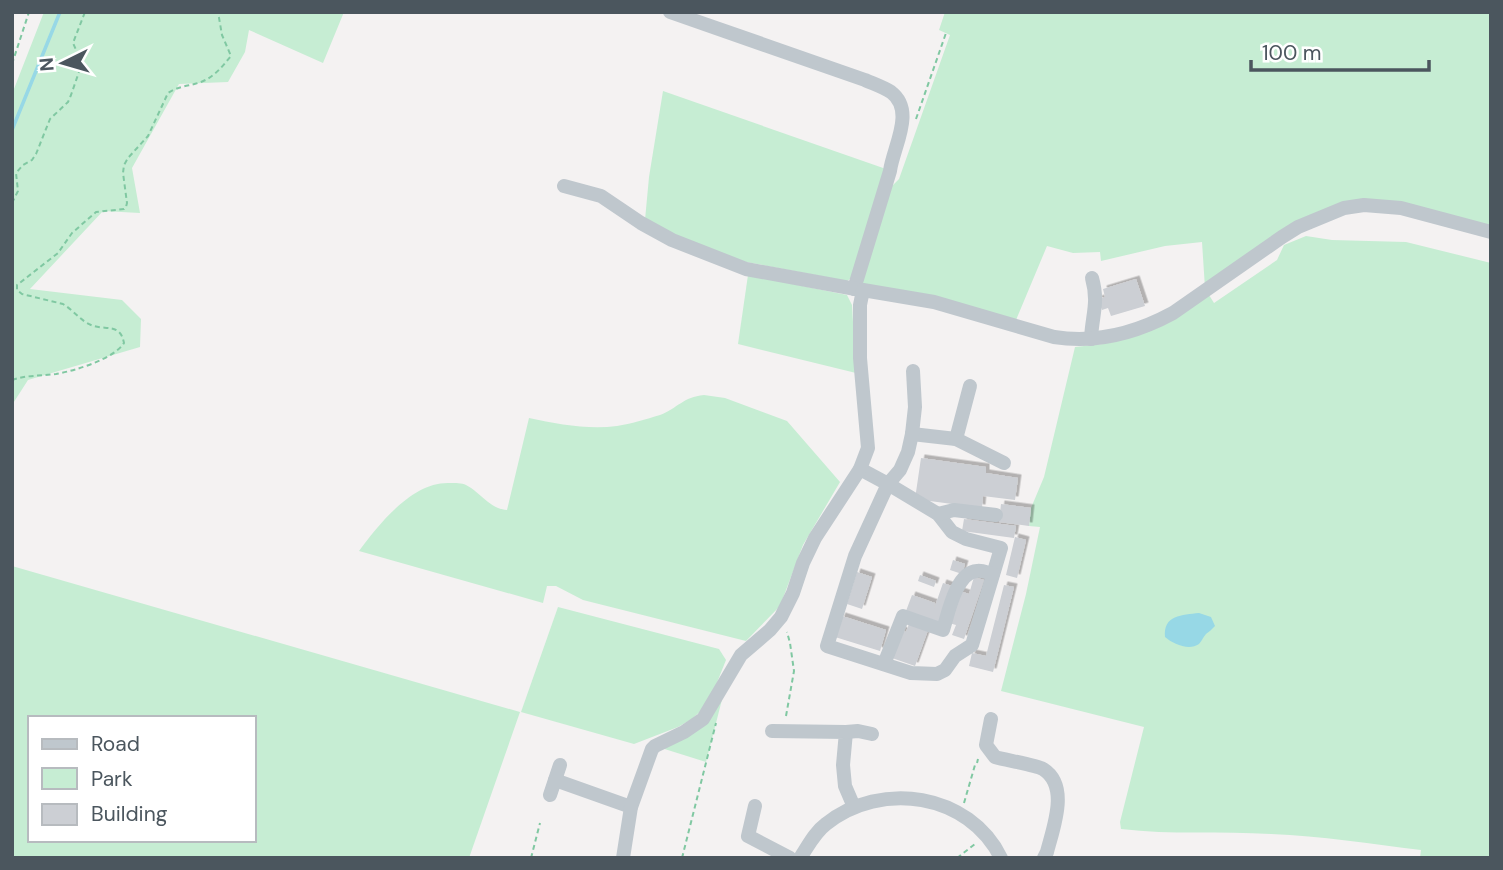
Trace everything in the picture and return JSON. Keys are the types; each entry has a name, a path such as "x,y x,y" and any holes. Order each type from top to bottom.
{"street":[{"path":"623,858 631,807 655,746 703,719 741,655 781,617 815,538 860,470 868,448 858,290 903,121 900,103 888,90 670,12"},
{"path":"564,186 601,196 672,240 746,269 934,302 1065,338 1124,334 1167,317 1290,232 1344,208 1364,205 1401,208 1491,232"},
{"path":"1091,338 1096,299 1092,278"},
{"path":"860,470 888,484 938,514 952,531 965,539 1001,548 972,645 955,656 945,670 937,674 911,673 827,646 855,556 888,484 900,470 908,452 915,407 913,371"},
{"path":"956,439 970,386"},
{"path":"912,435 956,439 1004,463"},
{"path":"938,514 954,510 996,515"},
{"path":"884,664 902,616 943,631 959,583 968,573 978,570 993,575"},
{"path":"991,719 986,745 995,757 1043,769 1058,788 1059,798 1044,858"},
{"path":"778,731 858,731 872,734"},
{"path":"846,732 843,765 845,786 854,807"},
{"path":"550,795 560,765"},
{"path":"555,780 631,807"},
{"path":"800,858 825,825 854,807 887,799 918,799 947,806 974,822 996,846 1001,858"},
{"path":"755,806 748,836 790,858"}],"path":[{"path":"12,64 29,12"},
{"path":"12,203 18,191 16,173 32,160 50,119 68,102 71,95 80,69 80,59 73,43 85,12"},
{"path":"12,380 58,373 89,364 120,350 124,343 119,332 93,326 69,307 22,293 17,290 17,285 58,253 72,233 96,212 126,207 124,165 148,136 168,93 203,81 217,73 230,56 222,35 218,12"},
{"path":"915,122 946,33"},
{"path":"778,731 794,671 790,643 781,617"},
{"path":"682,858 718,715"},
{"path":"961,814 981,748 986,745"},
{"path":"531,858 540,823"},
{"path":"957,858 987,835"}],"green space":[{"path":"44,12 344,12 323,63 249,30 245,52 228,82 179,84 132,168 140,213 103,211 30,289 122,300 141,319 140,347 28,380 12,405 12,94"},
{"path":"945,12 1491,12 1491,227 1342,205 1205,288 1202,242 1165,246 1101,261 1100,252 1073,253 1047,246 1016,320 861,284 890,188 899,179 950,35 939,30"},
{"path":"663,91 886,169 853,277 847,281 741,261 708,250 645,220"},
{"path":"1306,236 1332,240 1406,242 1491,263 1491,858 1420,858 1421,850 1290,835 1121,829 1120,822 1144,727 1001,691 1040,527 1029,526 1031,508 1044,477 1075,347 1103,344 1209,295 1214,303 1277,260 1284,245"},
{"path":"748,275 847,295 852,305 856,373 738,344"},
{"path":"704,395 725,398 787,421 840,482 803,545 780,606 746,641 583,600 556,586 547,586 543,603 359,551 398,506 423,489 436,484 464,484 495,507 507,510 529,418 584,427 617,426 660,415 686,400"},
{"path":"12,566 520,712 469,858 12,858"},
{"path":"558,607 719,649 726,660 704,708 678,727 634,744 521,712"},
{"path":"727,680 706,762 655,746 684,732"}],"water":[{"path":"1199,613 1211,617 1215,626 1199,644 1181,646 1165,637 1170,620"}],"building":[{"path":"1136,279 1145,306 1111,316 1108,308 1102,310 1098,299 1105,297 1103,289"},
{"path":"921,458 986,467 986,473 1018,478 1015,500 983,496 982,508 915,499"},
{"path":"1001,504 1031,508 1029,526 999,522"},
{"path":"964,519 1016,526 1014,538 962,531"},
{"path":"1015,537 1026,540 1017,578 1006,575"},
{"path":"953,560 965,564 962,574 950,570"},
{"path":"857,572 872,577 862,609 847,604"},
{"path":"920,575 936,581 934,587 918,581"},
{"path":"974,577 984,580 964,639 952,635 956,625 949,623 960,591 969,594"},
{"path":"943,583 952,586 939,623 906,611 912,595 935,603 934,609"},
{"path":"1004,585 1014,587 993,672 969,666 972,653 986,656"},
{"path":"842,616 886,630 880,651 835,637"},
{"path":"909,624 928,630 915,666 892,658 902,630 906,632"}],"waterway":[{"path":"12,130 60,12"}]}
